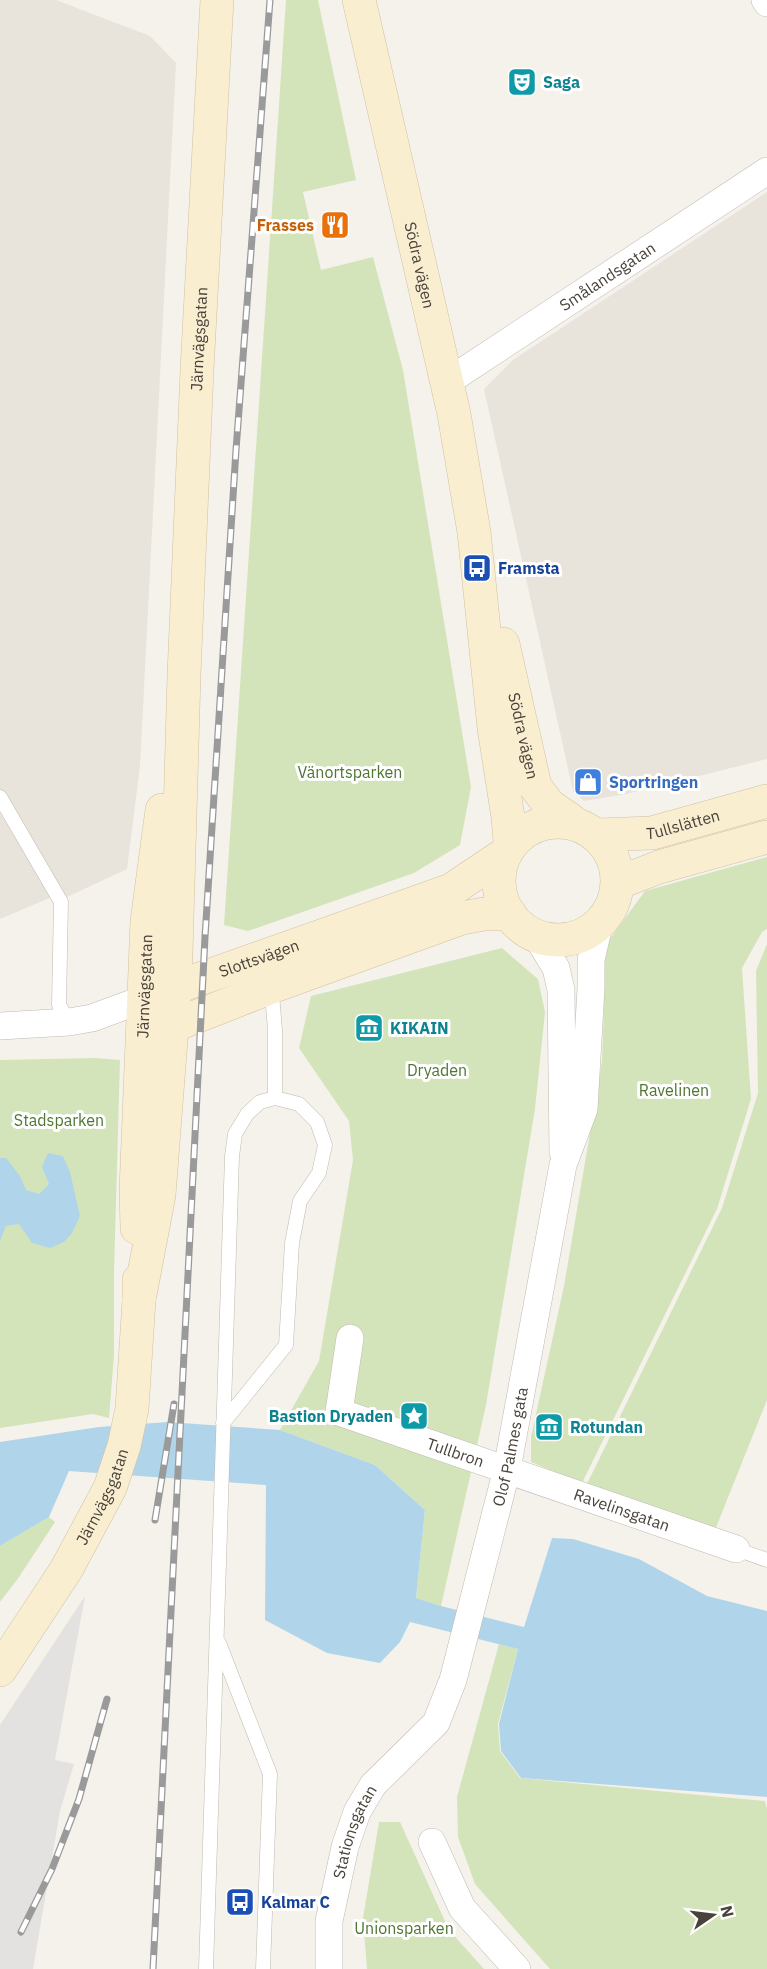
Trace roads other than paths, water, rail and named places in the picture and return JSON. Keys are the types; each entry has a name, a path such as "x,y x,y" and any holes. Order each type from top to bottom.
{"street":[{"path":"210,0 217,0"},
{"name":"Järnvägsgatan","path":"157,1032 175,988 184,675 217,0"},
{"name":"Södra vägen","path":"358,0 447,382 474,532 495,728 508,817 507,848"},
{"name":"Smålandsgatan","path":"447,382 767,171"},
{"name":"Södra vägen","path":"474,532 509,669 535,786 549,806 584,828"},
{"name":"Järnvägsgatan","path":"0,1670 66,1570 110,1488 124,1446 132,1409 139,1300 159,1195 157,1032 144,999 147,921 173,732 184,675"},
{"name":"Tullslätten","path":"584,828 652,833 767,801"},
{"path":"548,822 584,828 613,857 618,883 612,907 600,925 576,938 556,940 537,938 524,930 505,907 498,884 507,848 525,831 548,822"},
{"path":"618,883 659,867 767,837"},
{"name":"Slottsvägen","path":"0,1026 69,1022 92,1018 451,890 507,848"},
{"name":"Slottsvägen","path":"157,1032 276,976 462,918 484,914 510,914"},
{"name":"Olof Palmes gata","path":"436,1723 453,1680 507,1469 563,1165 584,1109 591,960 600,925"},
{"name":"Olof Palmes gata","path":"537,938 556,968 561,990 563,1165"},
{"name":"Tullbron","path":"350,1338 339,1412 507,1469"},
{"name":"Ravelinsgatan","path":"507,1469 736,1549"},
{"name":"Stationsgatan","path":"329,1969 329,1921 345,1847 357,1812 373,1785 436,1723"},
{"path":"432,1842 462,1908 517,1969"}],"lane":[{"path":"0,797 61,902 59,1005 69,1022"},
{"path":"275,1098 275,1030 272,994 276,976 305,942"},
{"path":"206,1969 223,1423 234,1145 236,1134 247,1114 260,1102 275,1098 299,1104 317,1122 325,1145 319,1173 300,1201 292,1243 286,1345 223,1423"},
{"path":"736,1549 767,1560"},
{"path":"216,1635 270,1774 263,1969"}],"water":[{"path":"48,1153 63,1156 70,1172 80,1216 72,1233 64,1242 50,1248 32,1243 19,1224 6,1226 0,1241 0,1158 6,1158 20,1176 26,1190 39,1194 49,1184 42,1167"},
{"path":"168,1422 280,1430 375,1465 425,1510 416,1598 441,1606 524,1627 552,1538 573,1539 639,1559 707,1596 767,1611 767,1797 521,1778 501,1751 499,1724 518,1649 410,1622 400,1642 380,1663 327,1653 265,1620 266,1485 69,1471 49,1517 0,1546 0,1442 99,1427"}],"railway":[{"path":"153,1969 205,937 236,450 270,0"},
{"path":"155,1520 174,1404"},
{"path":"21,1932 52,1869 79,1799 107,1699"}],"place":[{"name":"Saga","path":"522,82"},
{"name":"Frasses","path":"335,225"},
{"name":"Framsta","path":"477,568"},
{"name":"Sportringen","path":"588,782"},
{"name":"KIKAIN","path":"369,1028"},
{"name":"Bastion Dryaden","path":"414,1416"},
{"name":"Rotundan","path":"549,1427"},
{"name":"Kalmar C","path":"240,1902"}],"park label":[{"name":"Vänortsparken","path":"350,772"},
{"name":"Dryaden","path":"437,1070"},
{"name":"Ravelinen","path":"674,1090"},
{"name":"Stadsparken","path":"59,1120"},
{"name":"Unionsparken","path":"404,1928"}]}
